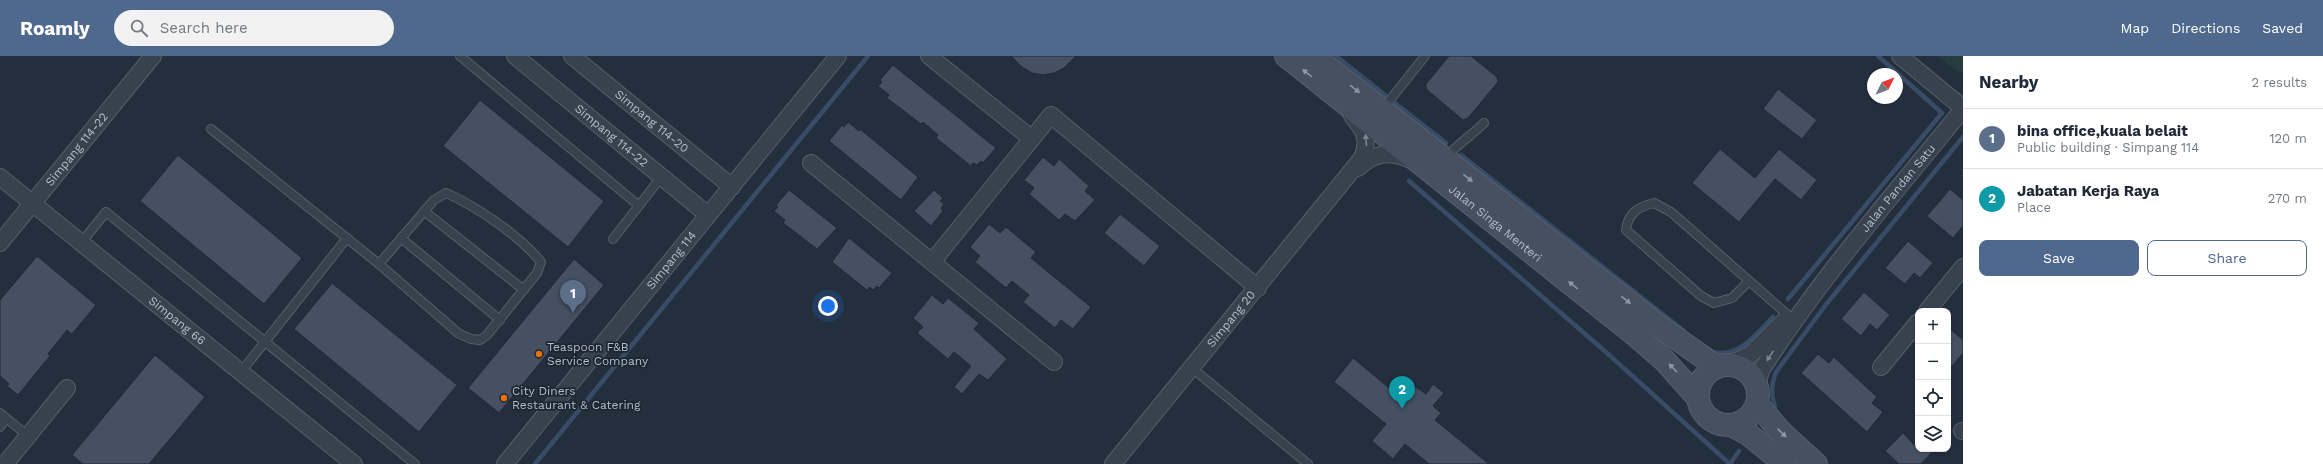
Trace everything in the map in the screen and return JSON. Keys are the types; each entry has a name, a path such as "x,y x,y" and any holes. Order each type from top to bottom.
{"main road":[{"name":"Jalan Singa Menteri","path":"1286,56 1329,90 1436,164 1678,341 1723,366"},
{"name":"Jalan Singa Menteri","path":"1313,56 1382,110 1436,164 1636,335 1665,361 1698,398"},
{"path":"1731,426 1743,422 1751,414 1757,398 1755,382 1748,373 1739,368 1723,366 1708,372 1702,379 1698,388 1698,398 1701,410 1709,419 1720,424 1731,426 1748,434 1785,464"},
{"path":"1757,398 1780,431 1816,464"}],"street":[{"name":"Simpang 114-22","path":"0,243 153,56"},
{"name":"Simpang 114-22","path":"515,56 708,214"},
{"name":"Simpang 114-20","path":"572,56 732,187"},
{"name":"Simpang 114","path":"505,464 838,56"},
{"path":"929,56 1032,139"},
{"path":"1900,56 1963,108"},
{"path":"1329,90 1366,135 1366,150 1350,174"},
{"name":"Jalan Pandan Satu","path":"1757,398 1759,378 1762,369 1834,268 1963,108"},
{"path":"932,262 1051,115 1258,288"},
{"path":"1350,174 1371,157 1381,154 1401,156 1436,164"},
{"path":"811,163 1054,362"},
{"name":"Simpang 20","path":"1113,464 1350,174"},
{"name":"Simpang 66","path":"0,177 354,464"},
{"path":"1929,308 1963,267"},
{"name":"Jalan Pandan Satu","path":"1723,366 1747,357 1760,347 1834,268"},
{"path":"1881,367 1915,326"},
{"path":"5,464 67,388"}],"lane":[{"path":"460,56 638,205"},
{"path":"1382,110 1425,56"},
{"path":"1436,164 1484,123"},
{"path":"210,129 379,264 458,333 471,339 480,340 500,320 538,273 541,262 529,248 463,200 446,193 434,200 379,264"},
{"path":"613,239 662,176"},
{"path":"1749,281 1732,298 1714,303 1700,296 1626,230 1627,220 1638,207 1654,203 1671,212 1789,316"},
{"path":"424,211 524,290"},
{"path":"81,243 106,212 415,464"},
{"path":"241,372 347,238"},
{"path":"401,238 500,320"},
{"path":"1192,368 1308,464"},
{"path":"0,426 3,416 28,436"}],"green space":[{"path":"1938,56 1963,56 1963,70 1960,74"}],"building":[{"path":"1011,56 1076,56 1064,68 1054,73 1043,75 1032,73 1022,67"},
{"path":"1449,56 1471,56 1497,77 1498,82 1468,118 1463,120 1426,89 1426,84"},
{"path":"893,65 996,148 983,163 981,161 977,165 973,163 971,166 936,138 938,135 923,122 921,124 887,98 889,95 878,86 882,82 880,80"},
{"path":"1778,89 1817,120 1802,139 1763,109"},
{"path":"480,100 604,201 568,247 443,146"},
{"path":"848,122 859,131 860,129 918,177 901,200 829,141 842,125 844,127"},
{"path":"1720,149 1755,178 1779,149 1817,180 1801,200 1775,179 1739,222 1692,183"},
{"path":"178,155 302,258 264,304 140,201"},
{"path":"1043,157 1054,166 1059,159 1089,186 1085,191 1095,200 1075,221 1065,214 1059,220 1029,194 1034,188 1024,180"},
{"path":"1950,189 1963,200 1963,226 1953,238 1927,216"},
{"path":"789,190 837,228 817,249 783,223 785,220 774,211 778,207 776,205"},
{"path":"934,190 943,198 940,201 944,204 941,208 943,211 931,226 914,211"},
{"path":"1120,214 1160,246 1144,266 1104,233"},
{"path":"989,224 1000,233 1006,227 1036,252 1031,258 1091,307 1073,329 1061,320 1055,328 1023,302 1029,295 1012,281 1006,288 975,262 980,256 970,247"},
{"path":"849,238 892,273 879,288 877,286 873,290 870,287 867,290 832,262"},
{"path":"1908,241 1933,263 1920,278 1914,273 1905,284 1885,268"},
{"path":"37,256 96,305 72,334 67,330 48,354 50,356 18,395 7,386 9,384 0,376 0,300"},
{"path":"574,259 604,285 499,413 468,388"},
{"path":"332,283 457,385 419,432 294,329"},
{"path":"1864,292 1890,315 1877,330 1870,324 1861,336 1841,319"},
{"path":"932,295 943,304 948,298 979,323 974,329 1007,359 988,380 979,374 962,394 954,387 971,366 954,352 948,359 917,333 923,327 913,318"},
{"path":"1951,330 1963,340 1963,353 1951,367"},
{"path":"1818,354 1829,363 1834,357 1877,397 1872,403 1883,412 1867,432 1801,373"},
{"path":"155,355 205,397 149,464 83,464 72,455"},
{"path":"1353,358 1405,401 1416,387 1426,394 1433,384 1444,393 1433,406 1441,413 1435,420 1489,464 1429,464 1405,444 1393,459 1372,441 1386,424 1334,382"},
{"path":"1903,433 1915,446 1915,452 1932,452 1921,464 1899,464 1885,451"}],"waterway":[{"path":"535,464 868,56"},
{"path":"1336,56 1385,95"},
{"path":"1788,299 1942,113 1878,56"},
{"path":"1396,104 1446,143"},
{"path":"1824,307 1963,137"},
{"path":"1461,155 1684,331"},
{"path":"1409,181 1607,353 1730,464"},
{"path":"1775,407 1772,390 1776,372 1822,310"},
{"path":"1710,351 1720,353 1737,349 1753,338 1773,317"},
{"path":"1730,464 1739,451"}],"place":[{"name":"bina office,kuala belait","path":"573,313"},
{"name":"Teaspoon F&B Service Company","path":"539,354"},
{"name":"City Diners Restaurant & Catering","path":"504,398"},
{"name":"Jabatan Kerja Raya","path":"1402,409"}]}
